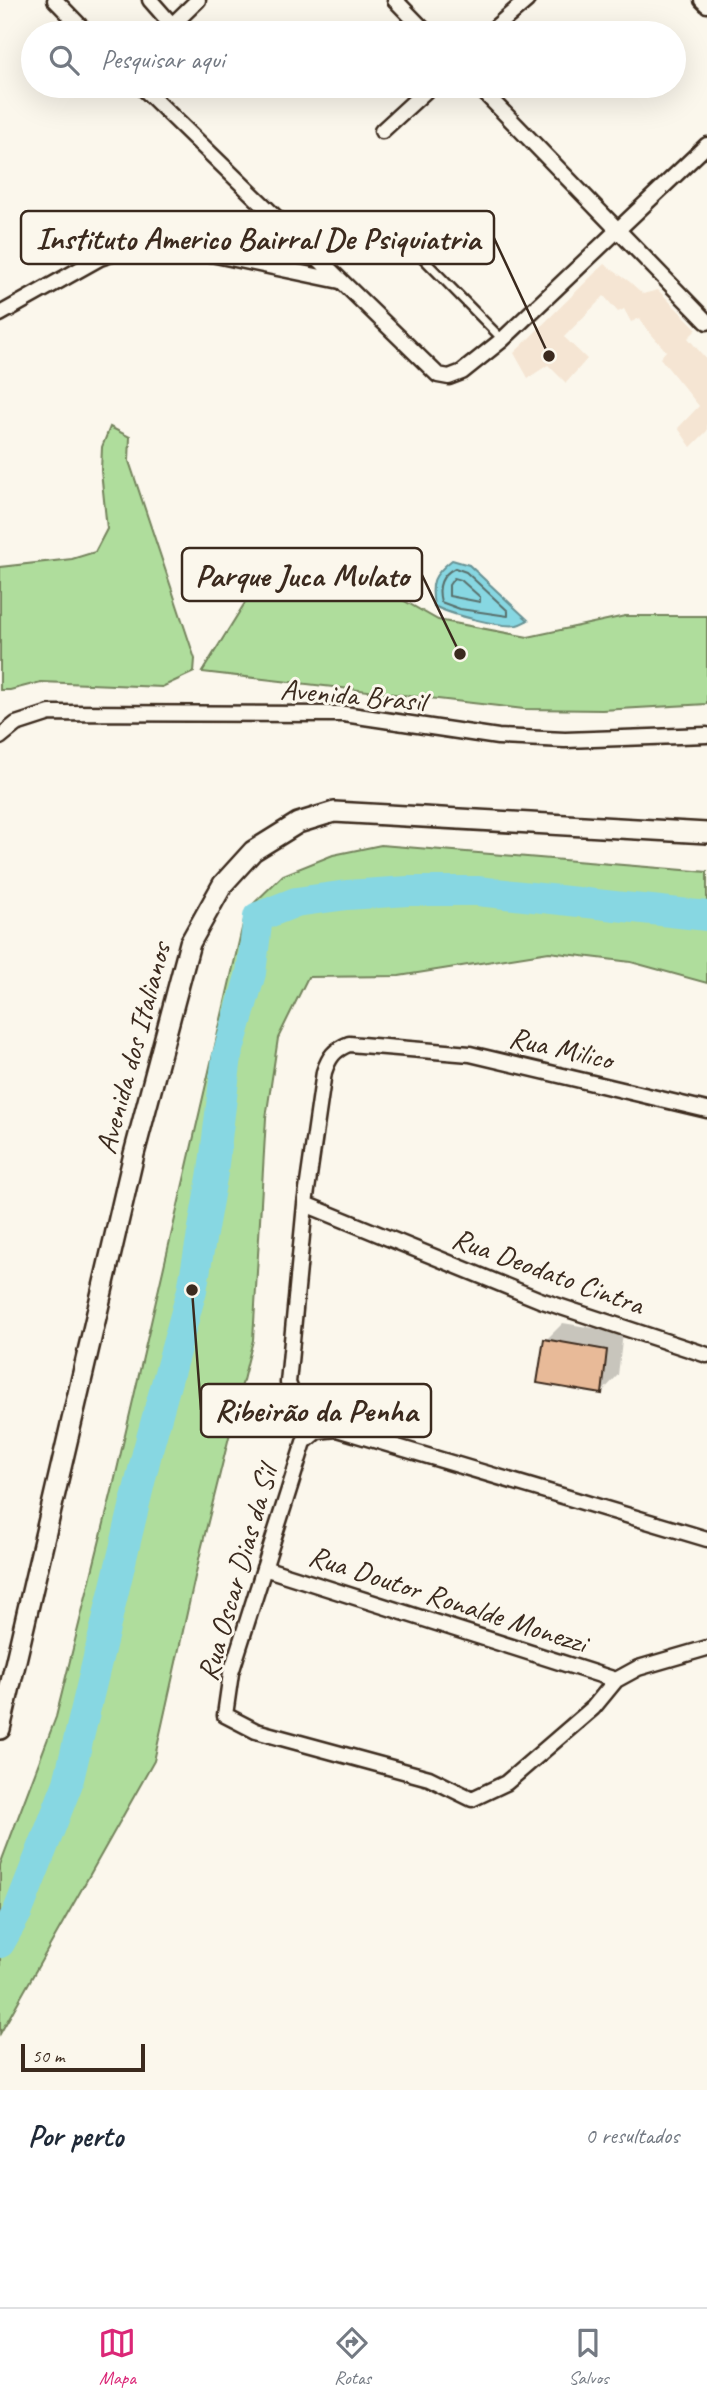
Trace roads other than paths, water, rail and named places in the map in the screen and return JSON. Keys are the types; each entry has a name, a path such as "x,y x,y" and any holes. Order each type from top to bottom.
{"main road":[{"name":"Avenida dos Italianos","path":"0,1729 7,1674 134,1154 190,943 223,884 253,851 299,823 334,812 707,833"}],"street":[{"path":"55,0 76,21"},
{"path":"150,0 163,21"},
{"path":"176,21 198,0"},
{"path":"395,0 415,21"},
{"path":"503,21 527,0"},
{"path":"702,0 707,5"},
{"path":"153,98 438,375 449,377 462,372 502,340 707,145"},
{"path":"382,131 418,98"},
{"path":"490,98 707,322"},
{"path":"0,314 100,258 141,244 182,248 341,281"},
{"name":"Avenida Brasil","path":"0,737 16,724 50,713 344,714 498,737 565,740 707,736"},
{"name":"Rua Milico","path":"317,1431 295,1401 288,1382 305,1204 328,1059 337,1049 349,1044 470,1054 707,1110"},
{"name":"Rua Deodato Cintra","path":"305,1204 540,1300 707,1355"},
{"path":"317,1431 337,1429 707,1539"},
{"name":"Rua Oscar Dias da Sil","path":"317,1431 304,1442 231,1673 225,1715 256,1731 429,1778 472,1799 506,1783 593,1707 616,1680"},
{"name":"Rua Doutor Ronalde Monezzi","path":"264,1568 616,1680"},
{"path":"616,1680 638,1668 707,1648"}],"lane":[{"path":"393,228 502,340"}],"water":[{"path":"452,560 469,565 528,620 517,625 500,624 434,606 434,580"}],"waterway":[{"path":"0,1943 18,1911 68,1783 147,1453 192,1290 213,1172 227,1056 251,973 258,917 296,902 408,891 477,891 707,916"}],"place":[{"name":"Instituto Americo Bairral De Psiquiatria","path":"549,356"},
{"name":"Parque Juca Mulato","path":"460,654"},
{"name":"Ribeirão da Penha","path":"192,1290"}]}
